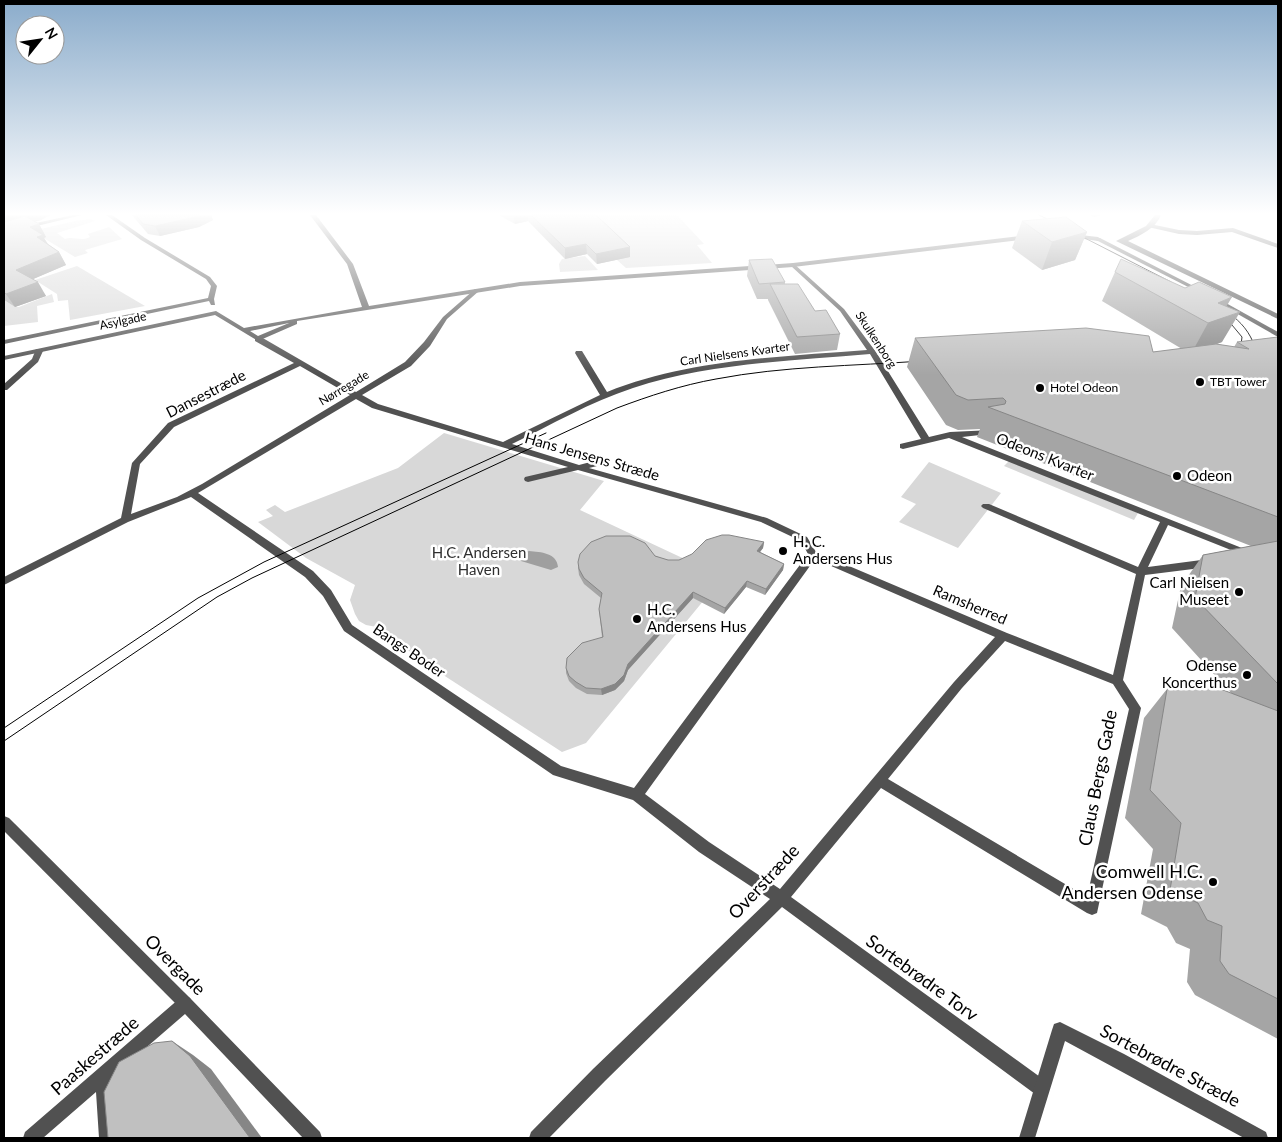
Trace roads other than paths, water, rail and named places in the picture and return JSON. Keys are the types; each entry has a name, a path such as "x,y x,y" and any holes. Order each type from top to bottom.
{"street":[{"path":"192,268 208,278 214,286 211,299 216,313 258,339 309,317"},
{"path":"352,268 366,308"},
{"path":"243,330 309,317 477,290 556,281 744,268"},
{"name":"Skulkenborg","path":"797,268 842,310 872,352 926,440"},
{"path":"1156,268 1278,335"},
{"path":"1179,268 1278,316"},
{"path":"1180,280 1212,291 1278,328"},
{"name":"Nørregade","path":"4,581 125,520 192,493 408,364 427,344 445,318 477,290"},
{"name":"Asylgade","path":"4,342 211,299"},
{"name":"Asylgade","path":"4,358 216,313"},
{"name":"Hans Jensens Stræde","path":"258,339 298,364 374,406 764,520 804,540 813,554"},
{"path":"4,388 35,360 39,351"},
{"name":"Carl Nielsens Kvarter","path":"504,445 605,396 664,377 702,369 753,362 872,352"},
{"path":"579,353 605,396"},
{"name":"Dansestræde","path":"125,520 136,462 170,425 298,364"},
{"name":"Odeons Kvarter","path":"950,435 988,432"},
{"path":"903,446 950,435"},
{"name":"Odeons Kvarter","path":"950,435 1258,557 1238,560"},
{"path":"528,479 598,463"},
{"name":"Bangs Boder","path":"192,493 309,574 327,593 348,628 557,772 637,795 704,848 781,898"},
{"path":"986,506 1141,572 1219,562"},
{"path":"1117,681 1141,572 1165,521"},
{"path":"637,795 813,554"},
{"name":"Ramsherred","path":"813,554 1003,636 1117,681"},
{"name":"Overstræde","path":"537,1138 781,898 958,685 1003,636"},
{"name":"Claus Bergs Gade","path":"879,780 1092,908 1135,708 1117,681"},
{"name":"Overgade","path":"4,822 185,1003 314,1138"},
{"name":"Sortebrødre Torv","path":"781,898 1041,1088"},
{"name":"Paaskestræde","path":"31,1138 185,1003"},
{"name":"Sortebrødre Stræde","path":"1041,1088 1060,1030 1260,1138"},
{"path":"103,1076 107,1138"},
{"path":"1027,1138 1041,1088"}],"tram line":[{"path":"1144,268 1171,282"},
{"path":"1224,310 1248,332 1253,342 1249,352"},
{"path":"1227,319 1242,337 1241,345 1234,353"},
{"path":"4,741 217,597 252,578 617,408 653,395 703,381 767,371 922,361"},
{"path":"4,728 198,598 264,562 546,433"}],"place":[{"name":"TBT Tower","path":"1200,382"},
{"name":"Hotel Odeon","path":"1040,388"},
{"name":"Odeon","path":"1177,476"},
{"name":"H. C. Andersens Hus","path":"783,551"},
{"name":"Carl Nielsen Museet","path":"1239,592"},
{"name":"H.C. Andersens Hus","path":"637,619"},
{"name":"Odense Koncerthus","path":"1247,675"},
{"name":"Comwell H.C. Andersen Odense","path":"1213,882"}],"park label":[{"name":"H.C. Andersen Haven","path":"479,562"}]}
